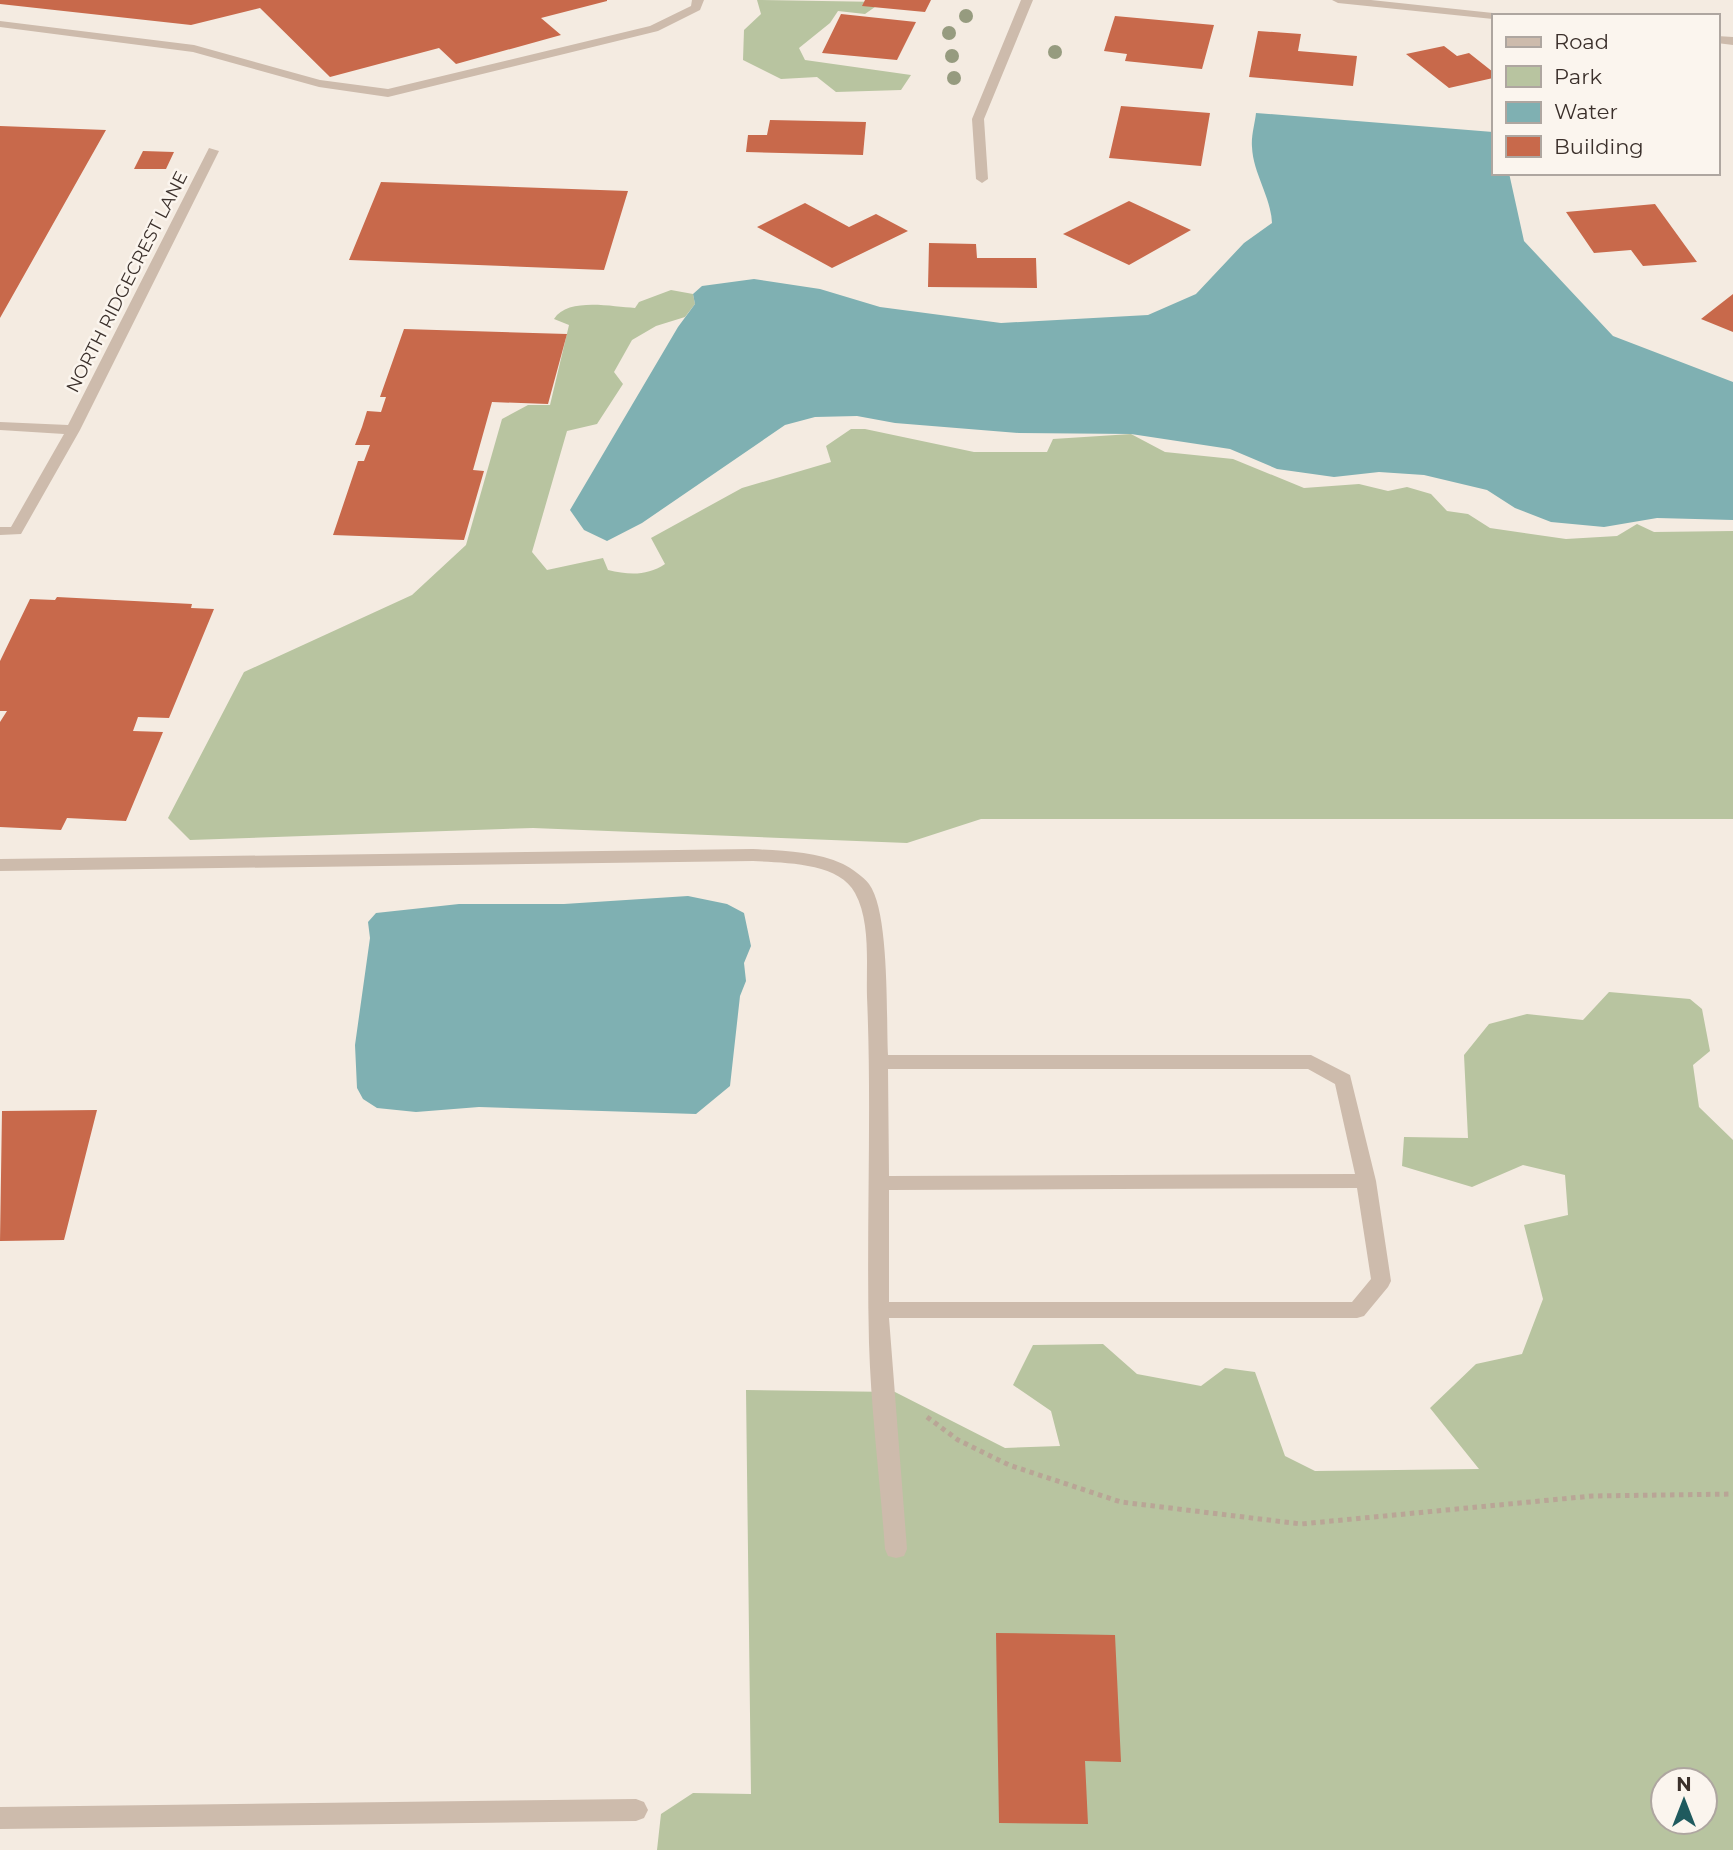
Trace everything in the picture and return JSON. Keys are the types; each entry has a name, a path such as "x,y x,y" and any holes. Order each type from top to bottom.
{"street":[{"path":"0,24 194,49 318,83 388,93 654,29 696,8 698,0"},
{"path":"982,179 978,119 1027,0"},
{"path":"1338,0 1492,16"},
{"name":"NORTH RIDGECREST LANE","path":"0,531 16,531 73,429 213,151"},
{"path":"0,426 73,429"},
{"path":"0,866 753,855 809,859 839,869 862,887 869,906 874,938 879,1062 879,1310 896,1549"},
{"path":"879,1062 1311,1062 1343,1080 1366,1181 1381,1281 1357,1310 879,1310"},
{"path":"879,1183 1366,1181"},
{"path":"0,1818 636,1810"}],"path":[{"path":"925,1416 958,1440 1009,1465 1121,1502 1301,1524 1592,1496 1733,1494"}],"green space":[{"path":"757,0 882,2 865,14 838,11 830,23 799,48 805,60 911,75 901,90 836,92 817,77 781,79 743,60 744,30 761,14"},
{"path":"671,290 693,294 695,304 685,317 656,326 632,340 614,372 623,384 597,424 567,431 532,552 547,570 603,558 608,570 616,572 638,573 658,568 665,564 651,538 742,488 831,462 826,446 851,429 865,429 974,452 1047,452 1053,439 1131,434 1165,452 1233,459 1304,488 1359,484 1388,491 1407,487 1431,494 1447,511 1468,514 1490,528 1566,539 1617,536 1637,524 1654,532 1733,531 1733,819 981,819 907,843 533,828 190,840 168,818 244,672 412,595 466,545 502,419 528,405 550,405 569,325 554,319 561,312 591,305 635,308 639,302"},
{"path":"1609,992 1690,999 1702,1009 1710,1051 1693,1065 1699,1107 1733,1140 1733,1850 657,1850 661,1814 693,1793 751,1794 746,1390 895,1392 1005,1448 1060,1446 1051,1411 1013,1385 1033,1345 1103,1344 1137,1374 1201,1386 1225,1368 1255,1372 1285,1456 1315,1471 1479,1469 1430,1408 1476,1364 1522,1354 1543,1299 1524,1225 1568,1215 1565,1175 1523,1165 1472,1187 1402,1166 1404,1137 1468,1138 1464,1055 1489,1024 1527,1014 1583,1020"}],"water":[{"path":"1256,113 1492,132 1492,175 1509,175 1524,241 1613,336 1733,382 1733,520 1657,518 1604,527 1551,522 1515,508 1487,490 1424,475 1379,472 1334,477 1277,469 1230,449 1131,434 1019,433 895,423 857,416 815,417 785,425 642,523 607,541 584,530 570,510 678,327 695,304 693,294 702,286 754,279 820,289 880,307 1001,323 1148,315 1196,294 1244,243 1272,223 1269,204 1255,166 1252,138"},
{"path":"688,896 727,904 744,913 751,946 744,963 746,981 740,996 730,1086 696,1114 479,1107 416,1112 377,1108 363,1099 357,1088 355,1045 370,938 368,922 376,913 459,904 564,904"}],"building":[{"path":"0,0 607,1 541,18 561,35 456,64 439,48 330,77 260,8 191,25 0,4"},
{"path":"865,0 931,0 925,12 862,6"},
{"path":"841,14 916,22 897,60 822,53"},
{"path":"1115,16 1214,25 1202,69 1125,61 1127,54 1104,51"},
{"path":"1258,31 1301,34 1298,51 1357,56 1353,86 1249,77"},
{"path":"1444,46 1457,56 1469,53 1492,71 1492,78 1449,88 1406,54"},
{"path":"1121,106 1210,113 1201,166 1109,158"},
{"path":"770,120 866,122 863,155 746,152 748,135 767,135"},
{"path":"0,126 106,130 0,318"},
{"path":"143,151 174,152 166,169 134,169"},
{"path":"381,182 628,191 604,270 349,260"},
{"path":"1129,201 1191,230 1129,265 1063,234"},
{"path":"805,203 849,227 876,214 908,231 832,268 757,227"},
{"path":"1655,204 1697,262 1643,266 1631,250 1594,253 1566,212"},
{"path":"929,243 976,244 977,258 1036,258 1037,288 928,287"},
{"path":"1733,294 1733,332 1701,319"},
{"path":"404,329 567,334 548,404 492,402 473,470 484,471 464,540 333,535 358,461 364,461 370,445 355,445 367,411 381,412 386,397 380,397"},
{"path":"57,597 192,604 191,608 214,609 169,718 138,717 133,731 163,732 126,821 67,818 61,830 0,827 0,722 7,711 0,711 0,661 30,599 55,600"},
{"path":"97,1110 64,1240 0,1241 2,1111"},
{"path":"996,1633 1115,1635 1121,1762 1085,1761 1088,1824 999,1823"}]}
